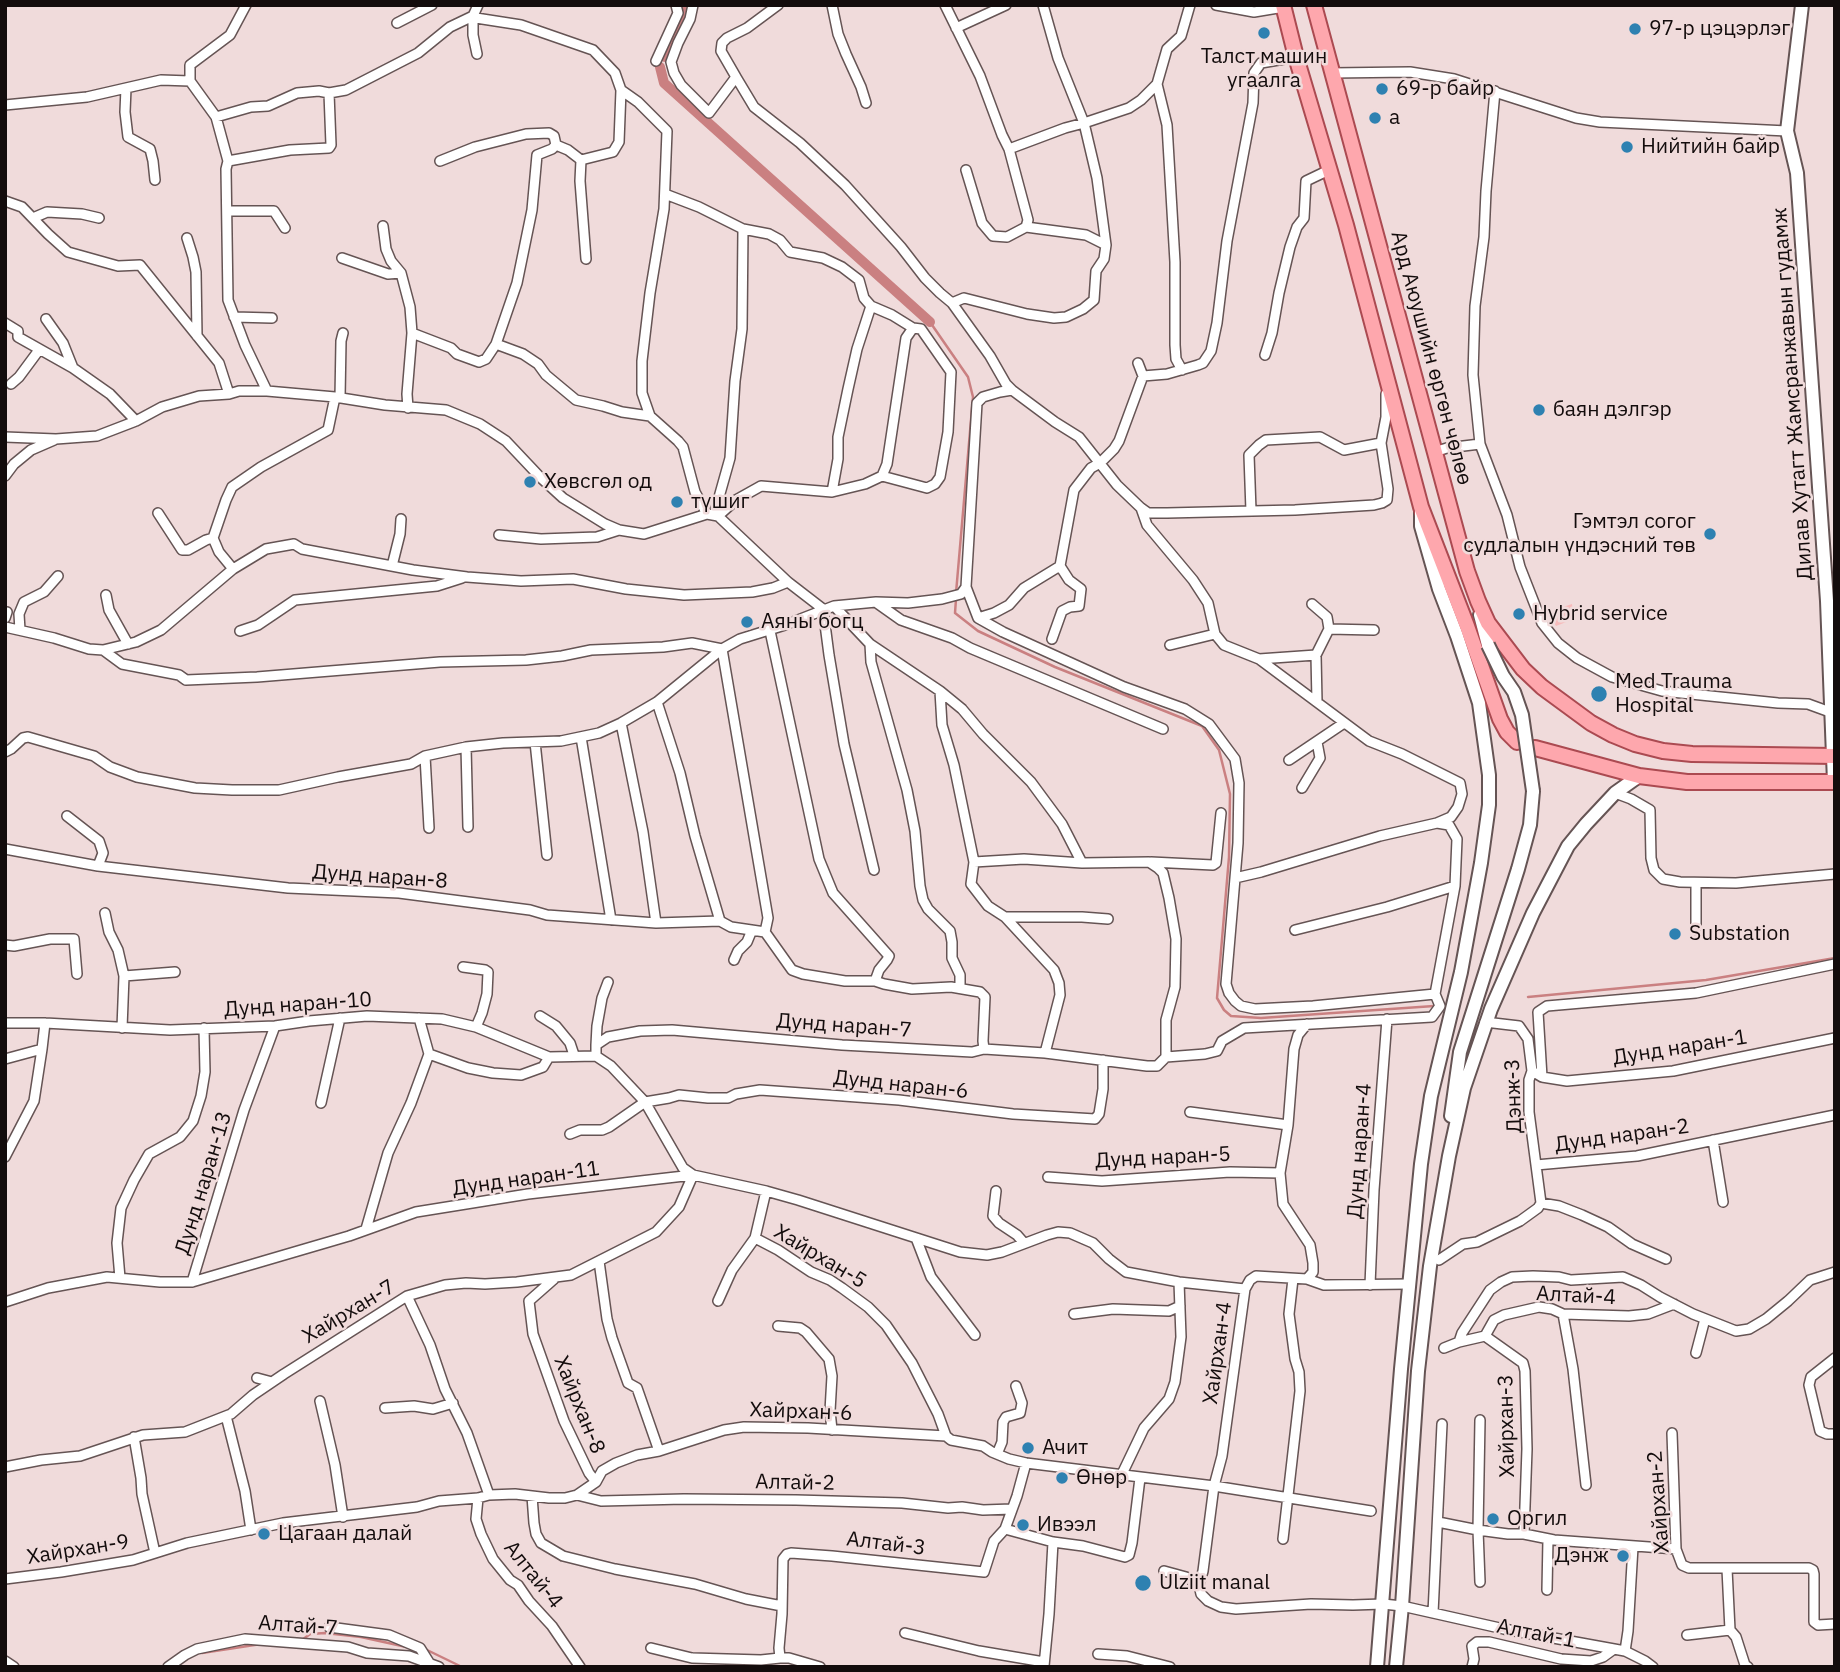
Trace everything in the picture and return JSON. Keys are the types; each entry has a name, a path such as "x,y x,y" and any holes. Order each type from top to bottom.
{"main road":[{"name":"Ард Аюушийн өргөн чөлөө","path":"1314,5 1467,571 1488,623 1538,684 1591,723 1635,744 1663,751 1834,756"},
{"name":"Дилав Хутагт Жамсранжавын гудамж","path":"1802,5 1787,131 1797,173 1827,601 1834,782"},
{"path":"1284,6 1421,507 1500,719 1517,742"},
{"path":"1346,225 1360,234 1371,217"},
{"path":"1354,260 1361,247 1374,246 1380,251"},
{"path":"1377,1667 1421,1164 1431,1096 1461,972 1489,805 1489,775 1479,703 1420,526 1421,507"},
{"path":"1434,1263 1460,1052 1518,869 1530,825 1533,791 1522,715 1514,692 1488,645 1467,571"},
{"path":"1535,748 1639,776 1686,782 1834,782"},
{"path":"1396,1667 1418,1371 1449,1156 1464,1088 1485,1022 1534,913 1569,846 1615,793 1639,776"}],"street":[{"path":"246,5 230,35 190,65 190,81 216,117 228,160 228,300 267,391"},
{"path":"397,23 432,5"},
{"path":"477,54 473,16 478,5"},
{"path":"656,61 678,13 676,5"},
{"path":"693,5 690,19 671,62 674,73 692,97 709,113 736,77"},
{"path":"778,5 722,43 721,51 754,107 845,185 925,278 952,303 990,356 1006,384 1055,422 1079,436 1117,485 1148,513 1295,510 1382,503 1387,500 1388,489 1381,443 1386,417 1386,378"},
{"path":"832,5 842,44 866,103"},
{"path":"945,5 980,76 1009,149 1028,220 1026,227"},
{"path":"956,28 1006,5"},
{"path":"952,303 964,298 1054,318 1066,317 1094,300 1096,271 1104,259 1106,245 1097,178 1084,123 1059,58 1043,5"},
{"path":"1009,149 1129,108 1157,84 1167,49 1181,36 1190,5"},
{"path":"1216,5 1254,12 1284,6"},
{"path":"216,117 250,107 268,106 297,93 346,90 409,58 450,27 473,16 521,25 593,50 615,73 621,90 619,142 613,152 581,160"},
{"path":"1143,376 1167,374 1203,363 1211,351 1227,241 1253,103 1254,73 1261,63 1296,57"},
{"path":"1332,73 1410,72 1454,79 1576,118 1600,122 1787,131"},
{"path":"5,105 87,97 161,80 190,81"},
{"path":"1157,84 1167,125 1175,262 1175,345 1176,359 1182,370"},
{"path":"125,88 128,138 150,149 155,180"},
{"path":"621,90 638,102 667,131 665,194 642,361 642,393 650,416 683,447 695,492 713,515 788,582 823,609 844,744 874,870"},
{"path":"1495,91 1484,237 1475,306 1473,375 1480,444 1507,515 1524,579 1542,623 1572,655 1612,677 1662,691 1808,704 1830,712"},
{"path":"228,160 290,150 329,148 330,93"},
{"path":"440,162 475,146 526,134 554,136 556,145"},
{"path":"556,145 581,160"},
{"path":"412,333 479,362 486,359 496,344 516,283 532,210 537,155 556,145"},
{"path":"581,160 586,258"},
{"path":"966,170 982,223 993,236 1007,237 1026,227 1086,235 1106,245"},
{"path":"1265,355 1290,247 1297,227 1304,218 1306,181 1329,170"},
{"path":"5,437 56,439 97,436 136,421 162,407 199,396 239,391 267,391 446,410 480,424 506,441 564,498 604,524 619,530 644,534 713,515 761,486 832,492 865,484 882,476 928,488 935,484 940,477 948,432 951,372 921,329 913,328 907,322 871,306 864,298 859,280 842,267 823,258 790,252 769,234 743,229 665,194"},
{"path":"5,201 22,207 68,252 118,266 140,265 219,363 229,394"},
{"path":"228,211 274,211 285,228"},
{"path":"33,218 47,212 99,218"},
{"path":"383,226 386,249 391,261 401,273 410,307 412,333 408,408"},
{"path":"713,515 730,458 735,380 742,329 743,229"},
{"path":"187,238 195,272 197,336"},
{"path":"342,258 388,274 401,273"},
{"path":"832,492 838,460 838,437 848,388 871,306"},
{"path":"234,317 272,318"},
{"path":"46,318 62,343 73,368"},
{"path":"5,323 18,331 18,337 73,368 110,394 136,421"},
{"path":"882,476 887,464 906,338 913,328"},
{"path":"233,569 219,552 213,538 232,487 261,467 328,430 341,380 343,333"},
{"path":"496,344 531,359 576,400 650,416"},
{"path":"11,384 39,350"},
{"path":"1052,639 1062,611 1079,606 1082,589 1069,580 1060,566 1074,490 1091,468 1100,463 1119,441 1143,376 1138,363"},
{"path":"1012,390 983,397 977,403 963,591 978,618 1003,632 1115,682 1185,709 1209,724 1234,759 1239,783 1235,878 1226,985 1229,992 1241,1006 1255,1009 1435,994"},
{"path":"1251,511 1249,455 1266,440 1320,437 1344,450 1381,443"},
{"path":"5,476 14,464 31,450 56,439"},
{"path":"1434,452 1480,444"},
{"path":"1141,508 1147,525 1193,580 1208,603 1215,634 1224,645 1259,659 1369,741 1460,783 1462,794 1458,807 1451,817 1437,823 1380,836 1235,878"},
{"path":"158,513 182,550 188,551 213,538"},
{"path":"392,566 401,519"},
{"path":"499,535 541,539 597,537 619,530"},
{"path":"5,627 89,649 103,650 128,644 161,631 233,569 266,549 294,544 302,549 467,577 573,579 626,589 684,594 752,592 788,582"},
{"path":"978,618 1009,605 1024,588 1060,566"},
{"path":"20,630 19,614 24,602 44,592 58,576"},
{"path":"240,631 258,625 295,600 437,586 467,577"},
{"path":"5,752 28,737 94,756 136,777 195,788 279,790 411,764 425,756 466,747 561,741 599,733 657,702 722,649 740,639 770,631 834,606 876,602 908,603 942,599 963,591"},
{"path":"106,596 109,610 128,644"},
{"path":"876,602 901,620 952,638 1163,729"},
{"path":"1312,604 1327,617 1329,629 1316,655 1317,702"},
{"path":"834,606 870,644 962,709 1031,782 1062,824 1082,863"},
{"path":"1329,629 1374,630"},
{"path":"770,631 819,859 833,892 889,956 875,981"},
{"path":"1170,645 1215,634"},
{"path":"103,650 122,664 179,675 186,680 202,680 440,662 526,660 591,650 692,643 722,649"},
{"path":"870,644 871,662 907,790 923,900 928,909 950,931 952,958 960,975 960,988"},
{"path":"722,649 768,918 765,932 792,971 845,981 875,981 912,989 951,987 980,992 985,997 984,1049"},
{"path":"1259,659 1316,655"},
{"path":"940,691 942,725 954,765 974,862 971,884 988,906 1005,917 1054,971 1059,983 1060,995 1045,1053"},
{"path":"657,702 680,773 720,921"},
{"path":"621,723 643,832 656,923"},
{"path":"1289,760 1344,723"},
{"path":"581,737 611,920"},
{"path":"535,741 547,855"},
{"path":"1302,788 1320,758 1317,742"},
{"path":"466,747 468,827"},
{"path":"425,756 429,828"},
{"path":"1615,793 1650,810 1651,858 1654,870 1663,879 1696,883 1736,883 1835,874"},
{"path":"974,862 1024,859 1082,863 1213,865 1216,863 1221,813"},
{"path":"67,816 99,841 103,853 98,866"},
{"path":"1102,1060 1157,1066 1166,1057 1217,1051 1222,1041 1244,1028 1432,1017 1440,1006 1435,994 1455,887 1457,839 1449,825 1437,823"},
{"name":"Дунд наран-8","path":"5,849 98,866 288,888 399,893 530,910 547,915 611,920 656,923 720,921 732,927 765,932"},
{"path":"1149,862 1163,873 1176,939 1175,986 1166,1020 1166,1057"},
{"path":"1696,883 1696,930"},
{"path":"1295,930 1455,887"},
{"path":"105,913 124,976 122,1028"},
{"path":"1005,917 1108,919"},
{"path":"734,960 752,930"},
{"path":"5,945 74,939 78,974"},
{"path":"1542,1077 1538,1012 1547,1006 1696,993 1835,964"},
{"path":"463,967 488,972 487,994 476,1027"},
{"path":"124,976 176,972"},
{"path":"596,1056 597,1026 608,982"},
{"name":"Дунд наран-10","path":"5,1023 170,1030 275,1026 367,1016 442,1019 476,1027 549,1057"},
{"path":"540,1016 556,1026 570,1043 574,1055"},
{"path":"321,1103 340,1018"},
{"path":"366,1229 388,1153 411,1103 429,1054 419,1018"},
{"name":"Дунд наран-4","path":"1370,1285 1387,1018"},
{"name":"Дэнж-3","path":"1485,1022 1519,1026 1528,1040 1532,1071 1529,1080 1529,1112 1541,1203"},
{"path":"5,1157 34,1101 46,1023"},
{"path":"1307,1024 1298,1035 1294,1049 1280,1173 1283,1205 1310,1245 1314,1263 1307,1279"},
{"name":"Дунд наран-13","path":"5,1302 48,1288 107,1277 192,1282 244,1110 275,1026"},
{"name":"Дунд наран-13","path":"120,1278 117,1243 121,1208 149,1154 180,1137 193,1121 205,1072 204,1028"},
{"name":"Дунд наран-7","path":"596,1045 608,1037 640,1031 672,1030 842,1045 972,1052 984,1049 1102,1060"},
{"name":"Дунд наран-1","path":"1532,1071 1542,1077 1567,1081 1673,1071 1835,1038"},
{"path":"5,1059 43,1049"},
{"path":"429,1054 468,1068 510,1075 528,1074 543,1067 549,1057 596,1056 611,1066 645,1102 683,1168 693,1175 766,1191 755,1238 732,1270 718,1301"},
{"name":"Дунд наран-6","path":"645,1102 679,1095 728,1098 760,1090 1095,1119 1099,1114 1103,1089 1102,1060"},
{"name":"Дунд наран-11","path":"570,1134 580,1130 602,1130 645,1102"},
{"name":"Дунд наран-5","path":"1190,1112 1287,1125"},
{"name":"Дунд наран-2","path":"1536,1165 1637,1156 1835,1115"},
{"name":"Дунд наран-2","path":"1713,1140 1723,1202"},
{"name":"Дунд наран-5","path":"1048,1177 1102,1181 1230,1172 1280,1173"},
{"name":"Дунд наран-11","path":"192,1282 349,1236 416,1212 495,1199 693,1175"},
{"name":"Хайрхан-7","path":"134,1437 185,1432 231,1414 272,1382 407,1296 455,1284 517,1282 572,1275 656,1232 679,1207 693,1175"},
{"name":"Хайрхан-5","path":"766,1191 960,1252 987,1255 1058,1232 1070,1233 1093,1243 1126,1272 1179,1282 1245,1289"},
{"path":"996,1191 993,1216 1024,1243"},
{"path":"1434,1263 1463,1244 1477,1242 1520,1221 1541,1203 1582,1214 1608,1227 1632,1244 1666,1259"},
{"name":"Хайрхан-5","path":"755,1238 858,1298 886,1325 912,1363 946,1436"},
{"path":"916,1238 931,1277 975,1335"},
{"path":"599,1261 612,1338 628,1383 637,1388 659,1451"},
{"path":"1460,1342 1462,1333 1486,1296 1500,1282 1512,1277 1546,1276 1571,1280 1623,1277 1705,1319 1736,1331 1749,1329 1766,1318 1810,1280 1835,1272"},
{"name":"Хайрхан-4","path":"1199,1585 1214,1486 1222,1456 1245,1289 1256,1276 1293,1279"},
{"name":"Хайрхан-8","path":"556,1278 529,1301 533,1334 564,1421 589,1474 596,1482 602,1471 617,1463 636,1455 659,1451"},
{"path":"1283,1539 1300,1391 1289,1314 1293,1279 1307,1279 1324,1285 1410,1284"},
{"path":"1122,1475 1144,1428 1169,1399 1175,1382 1181,1337 1179,1282"},
{"path":"407,1296 430,1345 445,1389 467,1433 489,1494"},
{"name":"Алтай-4","path":"1485,1336 1494,1320 1539,1307 1563,1314 1629,1316 1648,1314 1674,1304"},
{"path":"1074,1314 1113,1309 1170,1311 1180,1306"},
{"path":"1563,1314 1573,1369 1586,1485"},
{"path":"1696,1353 1705,1319"},
{"path":"778,1326 800,1328 829,1359 832,1377 832,1430"},
{"path":"1444,1349 1485,1336"},
{"name":"Хайрхан-3","path":"1485,1336 1523,1363 1525,1371 1527,1449 1524,1534"},
{"path":"1835,1358 1811,1377 1808,1385 1820,1431 1835,1434"},
{"path":"257,1378 272,1382"},
{"path":"997,1454 1002,1442 1003,1422 1006,1417 1020,1413 1022,1404 1016,1386"},
{"path":"320,1401 335,1465 343,1517"},
{"path":"386,1408 414,1406 433,1409 453,1403"},
{"path":"226,1416 245,1491 251,1530"},
{"name":"Хайрхан-3","path":"1480,1420 1480,1582"},
{"path":"1433,1613 1442,1424"},
{"name":"Хайрхан-6","path":"659,1451 724,1430 744,1427 946,1436"},
{"name":"Хайрхан-2","path":"1672,1433 1676,1549 1682,1565 1689,1568 1727,1569 1809,1568 1814,1574 1814,1622 1818,1625 1835,1624"},
{"path":"946,1436 951,1440 983,1446 997,1454 1026,1463 1214,1486 1371,1511"},
{"path":"5,1467 80,1456 134,1437"},
{"name":"Хайрхан-9","path":"6,1575 61,1572 133,1560 155,1553 142,1494 134,1437"},
{"path":"1026,1463 1005,1529 1125,1557 1129,1555 1134,1533 1140,1478"},
{"path":"155,1553 187,1543 283,1523 417,1507 489,1494 565,1498 596,1482"},
{"name":"Алтай-2","path":"577,1494 601,1502 684,1499 796,1500 902,1503 983,1510 1012,1509"},
{"path":"532,1496 536,1534 541,1543 563,1556 782,1606"},
{"name":"Алтай-4","path":"478,1498 476,1519 493,1559 552,1626 580,1667"},
{"path":"1438,1522 1548,1539 1676,1549"},
{"name":"Алтай-3","path":"780,1658 783,1559 791,1553 981,1573 984,1572 994,1541 1005,1529"},
{"path":"1547,1590 1548,1539"},
{"path":"905,1633 1044,1664 1053,1542"},
{"path":"1625,1651 1633,1547"},
{"path":"1727,1569 1730,1630 1736,1637 1748,1667"},
{"path":"1164,1571 1186,1577 1199,1585 1201,1594 1221,1607 1236,1609 1311,1604 1402,1606 1504,1629 1625,1651 1653,1667"},
{"name":"Алтай-7","path":"329,1627 389,1635 420,1648 435,1665"},
{"path":"1687,1635 1730,1630"},
{"name":"Алтай-7","path":"168,1667 197,1649 245,1640 348,1647 367,1653 409,1656 435,1665"},
{"name":"Алтай-1","path":"1472,1667 1472,1646 1477,1642 1489,1642 1561,1659 1591,1661 1614,1649"},
{"path":"651,1648 692,1658 789,1658 820,1667"},
{"path":"1098,1654 1127,1656 1170,1667"},
{"path":"5,1661 14,1667"}],"shaded area":[{"path":"1572,604 1574,619 1556,626 1548,612"}],"waterway":[{"path":"665,57 684,16 681,5"},
{"path":"660,67 664,83 930,322"},
{"path":"930,322 968,377 973,397 956,593"},
{"path":"956,599 955,613 978,631 1055,667 1202,726 1219,750 1230,794 1229,857 1217,998 1231,1016 1261,1018 1434,1006"},
{"path":"1528,997 1706,980 1835,958"},
{"path":"302,1640 310,1634 325,1633 361,1637 411,1648"},
{"path":"202,1653 261,1644"},
{"path":"425,1649 462,1667"}],"place":[{"name":"97-р цэцэрлэг","path":"1635,29"},
{"name":"Талст машин угаалга","path":"1264,33"},
{"name":"69-р байр","path":"1382,89"},
{"name":"а","path":"1375,118"},
{"name":"Нийтийн байр","path":"1627,147"},
{"name":"баян дэлгэр","path":"1539,410"},
{"name":"Хөвсгөл од","path":"530,482"},
{"name":"түшиг","path":"677,502"},
{"name":"Гэмтэл согог судлалын үндэсний төв","path":"1710,534"},
{"name":"Hybrid service","path":"1519,614"},
{"name":"Аяны богц","path":"747,622"},
{"name":"Med Trauma Hospital","path":"1599,694"},
{"name":"Substation","path":"1675,934"},
{"name":"Ачит","path":"1028,1448"},
{"name":"Өнөр","path":"1062,1478"},
{"name":"Оргил","path":"1493,1519"},
{"name":"Ивээл","path":"1023,1525"},
{"name":"Цагаан далай","path":"264,1534"},
{"name":"Дэнж","path":"1623,1556"},
{"name":"Ulziit manal","path":"1143,1583"}]}
